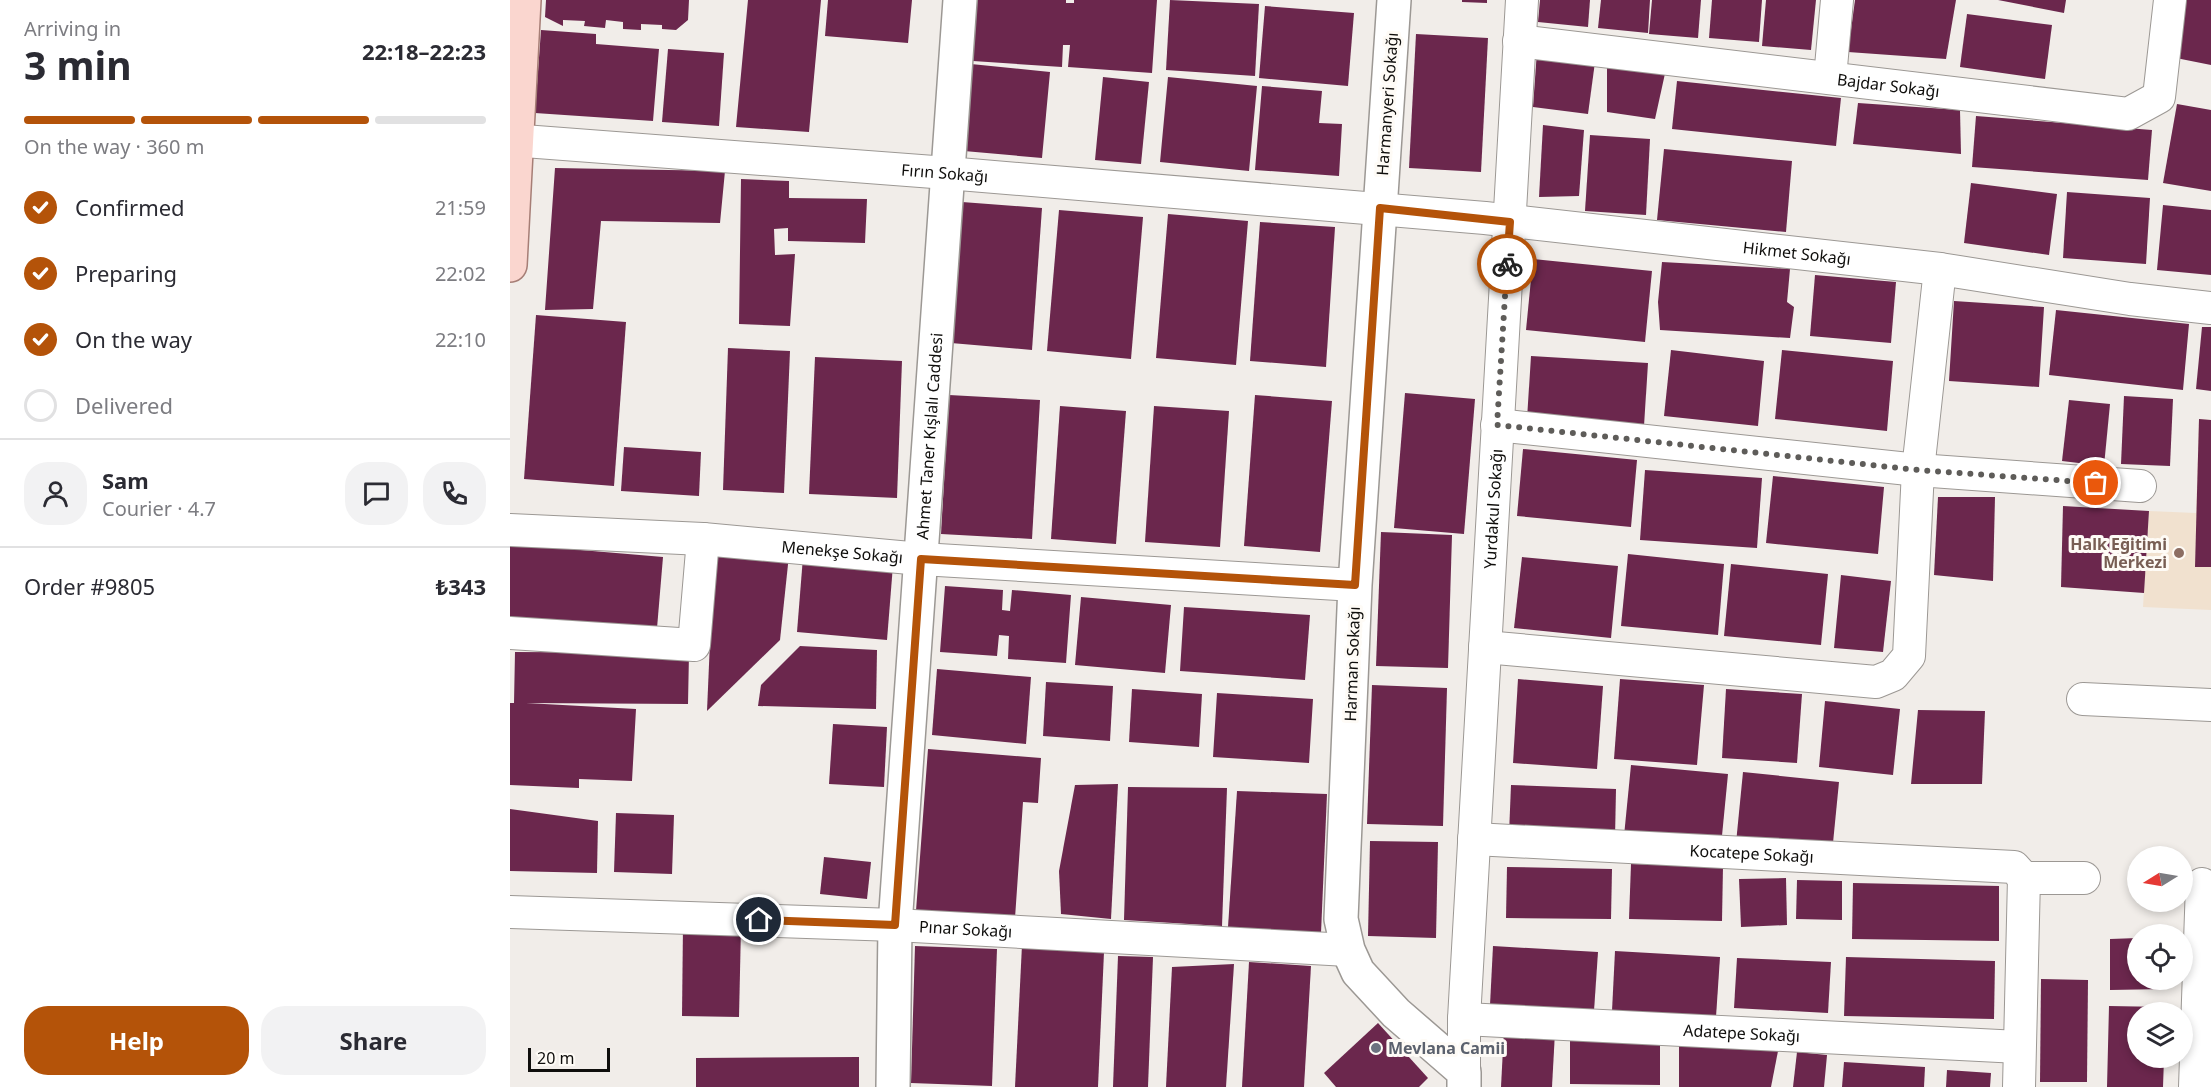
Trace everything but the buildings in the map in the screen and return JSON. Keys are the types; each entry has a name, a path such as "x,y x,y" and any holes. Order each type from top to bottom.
{"main road":[{"path":"510,265 513,140 524,0"}],"street":[{"name":"Ahmet Taner Kışlalı Caddesi","path":"893,1087 895,925 960,0"},
{"name":"Harmanyeri Sokağı","path":"1380,208 1394,0"},
{"name":"Yurdakul Sokağı","path":"1464,1019 1522,0"},
{"path":"1830,78 1837,0"},
{"name":"Bajdar Sokağı","path":"1519,41 2128,114 2159,96 2170,0"},
{"name":"Fırın Sokağı","path":"513,140 1380,208"},
{"name":"Hikmet Sokağı","path":"1380,208 1940,269 2130,299 2211,308"},
{"name":"Harman Sokağı","path":"1380,208 1355,585 1341,919 1348,950 1358,972 1396,1013 1464,1079"},
{"path":"1485,647 1876,682 1893,675 1909,656 1918,470 1940,269"},
{"path":"1497,425 1918,470 2140,486"},
{"name":"Menekşe Sokağı","path":"510,530 702,539 921,559 1355,585"},
{"path":"510,633 694,645 702,539"},
{"path":"2083,699 2211,705"},
{"name":"Kocatepe Sokağı","path":"1474,839 2014,867 2024,878"},
{"path":"2019,1087 2024,878 2084,878"},
{"path":"2195,1087 2202,884"},
{"name":"Pınar Sokağı","path":"510,912 895,925 1348,950"},
{"name":"Harman Sokağı","path":"1464,1019 1464,1079"},
{"name":"Adatepe Sokağı","path":"1464,1019 2019,1047"}],"shaded area":[{"name":"Halk Eğitimi Merkezi","path":"2199,419 2211,420 2211,610 2143,607 2149,511 2196,513"}],"way so far":[{"path":"1507,264 1497,425 1918,470 2096,483"}],"place":[{"name":"Halk Eğitimi Merkezi","path":"2179,553"},
{"name":"Mevlana Camii","path":"1376,1048"}],"route":[{"path":"759,920 895,925 921,559 1355,585 1380,208 1510,222 1507,264"}]}
